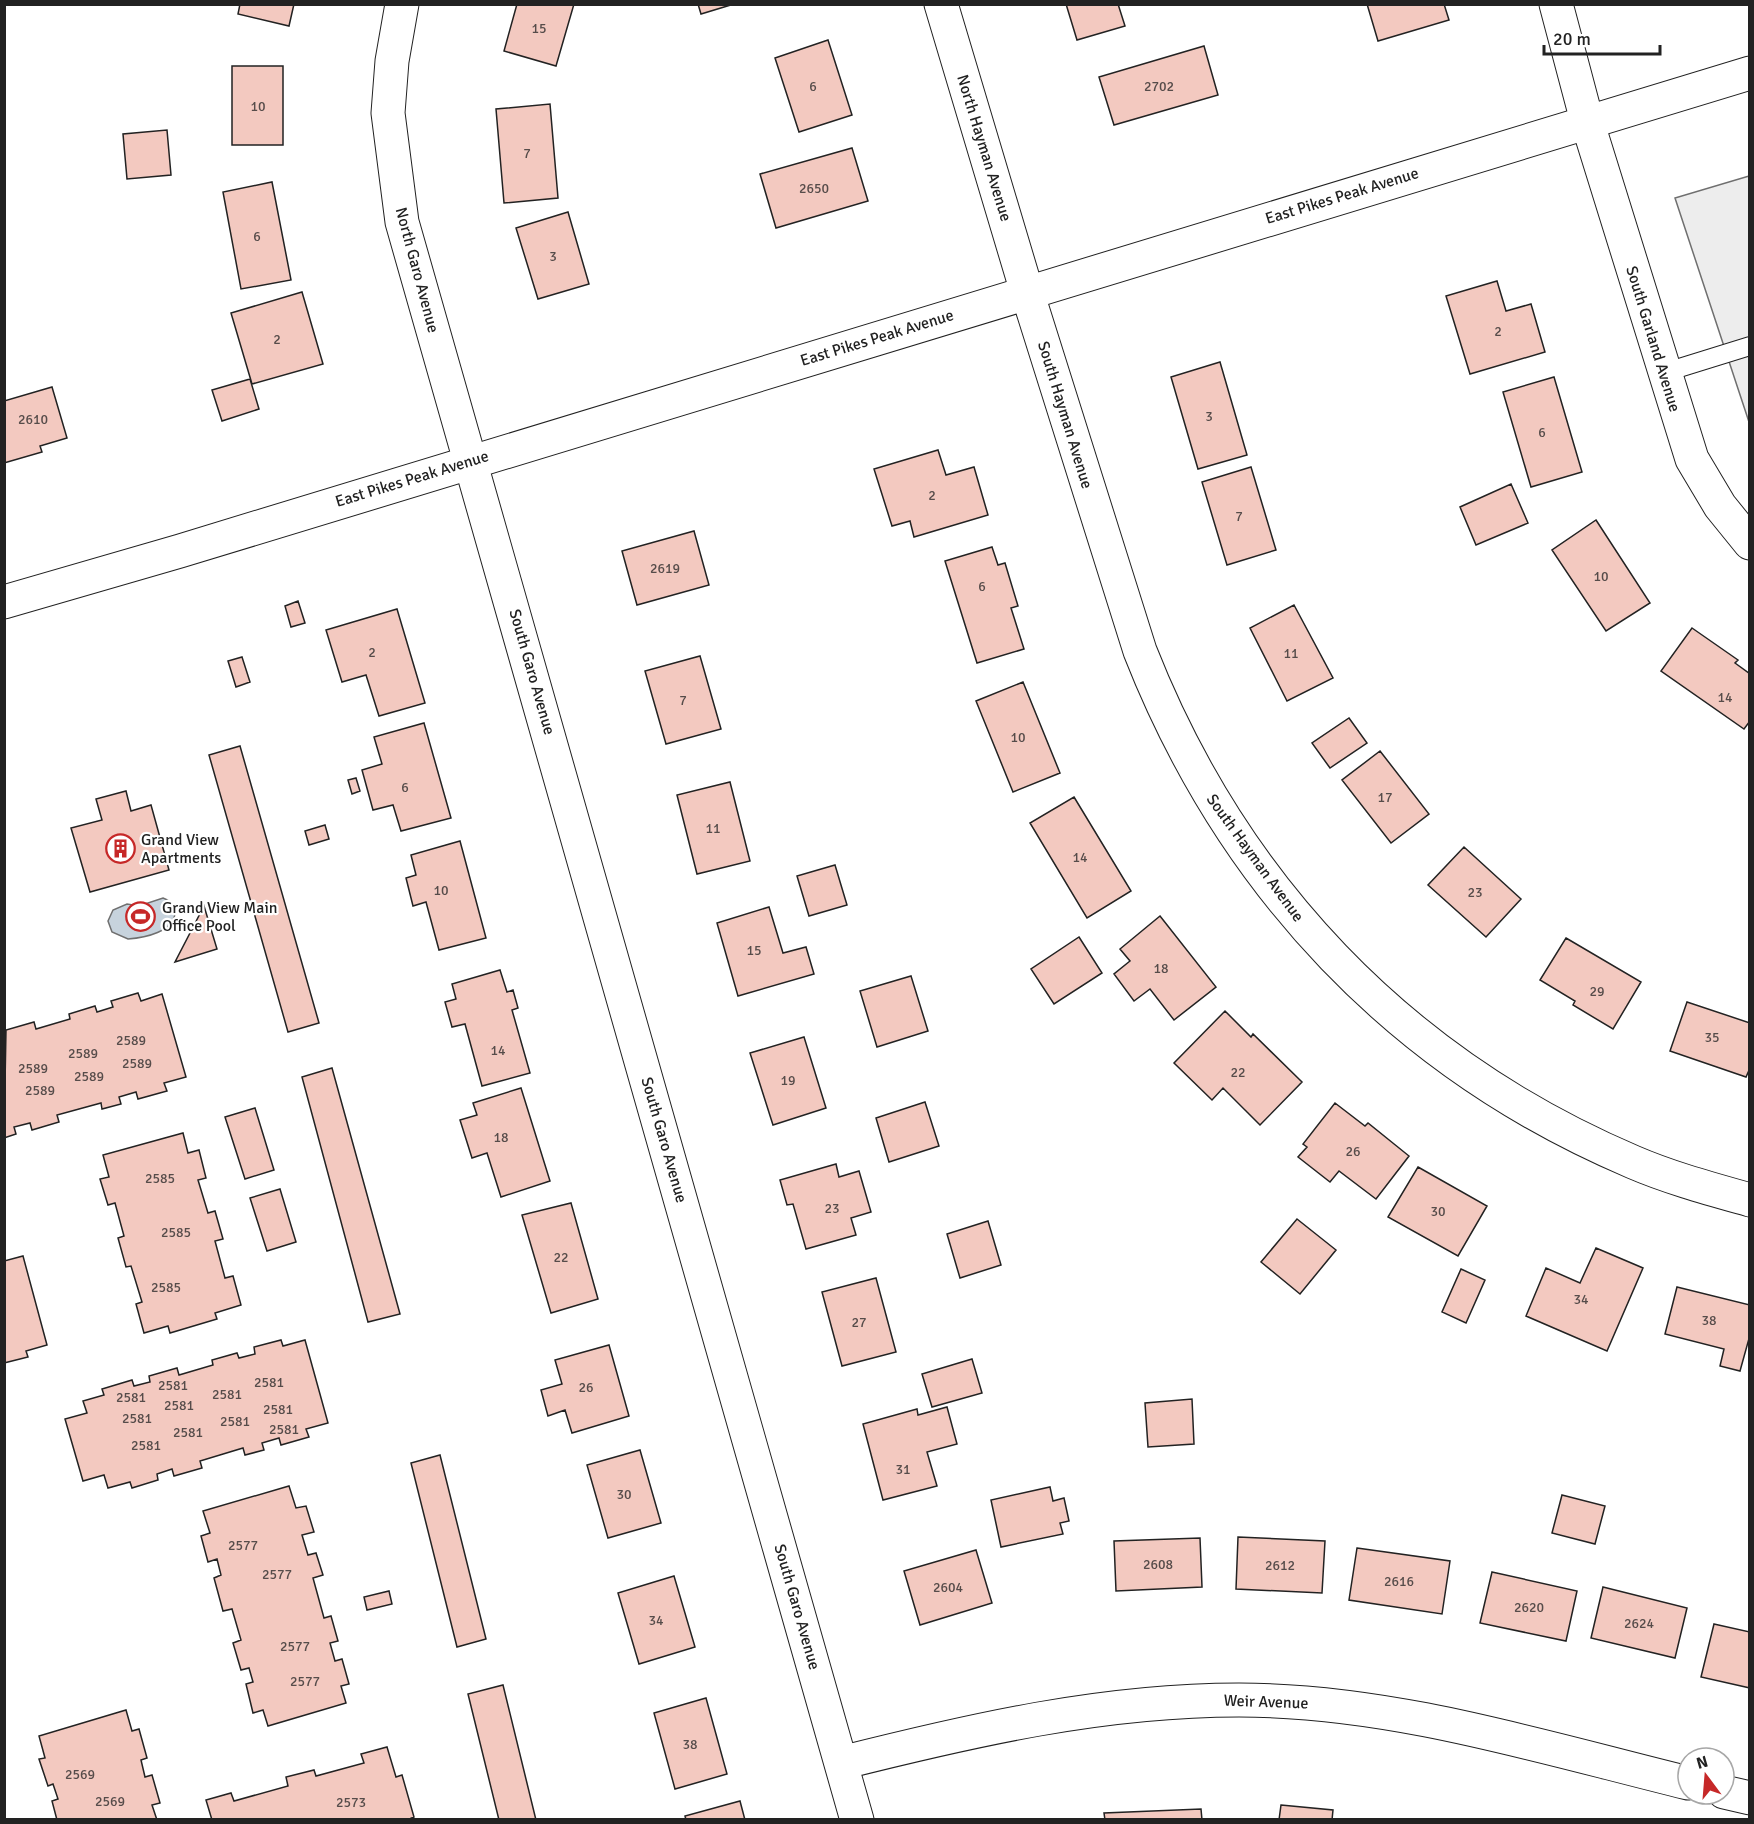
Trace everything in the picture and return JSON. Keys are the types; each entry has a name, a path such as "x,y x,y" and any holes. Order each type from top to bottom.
{"street":[{"name":"North Garo Avenue","path":"402,4 392,61 388,113 398,198 402,222 471,460"},
{"name":"North Hayman Avenue","path":"941,4 1027,292"},
{"name":"South Garland Avenue","path":"1556,4 1587,121 1663,373 1692,459 1720,506 1749,543"},
{"name":"East Pikes Peak Avenue","path":"4,602 180,551 471,460 1749,73"},
{"name":"South Hayman Avenue","path":"1027,292 1123,603 1159,699 1216,806 1289,909 1377,1002 1436,1049 1498,1093 1634,1162 1749,1200"},
{"name":"South Garo Avenue","path":"471,460 857,1820"},
{"name":"Weir Avenue","path":"841,1763 990,1727 1066,1713 1149,1704 1239,1700 1309,1703 1436,1721 1676,1780"}],"lane":[{"path":"1663,373 1749,346"}],"shaded area":[{"path":"1749,176 1749,422 1675,198"},
{"name":"Grand View Main Office Pool","path":"163,898 174,906 175,911 174,918 165,929 158,933 128,939 112,932 108,921 113,910 127,904 139,906"}],"building":[{"path":"240,4 294,4 289,26 238,14"},
{"path":"517,4 574,4 556,66 504,51"},
{"path":"698,4 734,4 701,14"},
{"path":"1066,4 1118,4 1125,26 1077,40"},
{"path":"1367,4 1444,4 1449,20 1378,41"},
{"path":"828,40 852,115 799,132 775,58"},
{"path":"1204,46 1218,95 1114,125 1099,77"},
{"path":"232,66 283,66 283,145 232,145"},
{"path":"550,104 558,198 504,203 496,109"},
{"path":"167,130 171,175 127,179 123,134"},
{"path":"852,148 868,201 776,228 760,174"},
{"path":"272,182 291,280 241,289 223,192"},
{"path":"568,212 589,284 538,299 516,228"},
{"path":"1497,281 1506,311 1531,304 1545,352 1470,374 1446,296"},
{"path":"302,292 323,364 252,384 231,313"},
{"path":"1220,362 1247,455 1198,469 1171,377"},
{"path":"1554,377 1582,472 1531,487 1503,392"},
{"path":"250,379 259,409 222,421 212,390"},
{"path":"52,387 67,438 40,446 42,452 4,463 4,401"},
{"path":"938,450 946,475 974,467 988,515 914,537 910,521 892,526 874,469"},
{"path":"1251,467 1276,550 1227,565 1202,482"},
{"path":"1511,484 1528,523 1476,545 1460,507"},
{"path":"1596,520 1650,603 1606,631 1552,550"},
{"path":"694,531 709,585 637,605 622,551"},
{"path":"992,547 998,565 1005,563 1018,606 1011,608 1024,649 977,663 945,561"},
{"path":"298,601 305,623 291,627 285,606"},
{"path":"1294,605 1333,678 1287,701 1250,628"},
{"path":"397,609 425,703 379,716 366,675 342,682 326,630"},
{"path":"1692,628 1738,660 1735,663 1750,674 1750,721 1744,729 1661,671"},
{"path":"700,656 721,729 666,744 645,671"},
{"path":"242,657 250,682 236,687 228,661"},
{"path":"1023,682 1060,773 1013,792 976,701"},
{"path":"1349,718 1367,743 1330,768 1312,743"},
{"path":"424,723 451,818 401,831 393,805 373,810 362,770 382,764 374,737"},
{"path":"240,746 319,1023 288,1032 209,755"},
{"path":"1380,751 1429,814 1391,843 1342,780"},
{"path":"356,778 360,791 352,794 348,780"},
{"path":"730,782 750,861 697,874 677,795"},
{"name":"Grand View Apartments","path":"126,791 131,811 151,805 169,870 90,892 71,828 102,820 96,799"},
{"path":"1074,797 1131,891 1087,918 1030,823"},
{"path":"325,825 329,839 309,845 305,831"},
{"path":"460,841 486,938 439,950 426,902 413,906 406,878 416,875 411,855"},
{"path":"1464,847 1521,899 1486,937 1428,885"},
{"path":"835,865 847,905 809,916 797,876"},
{"path":"204,906 217,949 175,962"},
{"path":"769,907 783,953 806,947 814,974 738,996 717,923"},
{"path":"1160,916 1216,987 1174,1020 1150,989 1134,1001 1114,974 1130,961 1120,949"},
{"path":"1079,937 1102,973 1054,1004 1031,969"},
{"path":"1566,938 1641,982 1613,1029 1573,1005 1575,1001 1540,980"},
{"path":"500,970 507,992 513,990 518,1008 512,1010 530,1073 482,1086 465,1024 452,1027 445,1002 456,999 452,984"},
{"path":"911,976 928,1031 877,1047 860,991"},
{"path":"138,993 141,1001 162,994 186,1077 164,1083 167,1091 138,1099 136,1092 119,1097 121,1104 102,1109 101,1103 57,1115 59,1122 32,1130 30,1123 14,1127 16,1134 4,1138 6,1030 34,1022 36,1029 70,1019 69,1014 95,1006 97,1012 113,1007 111,1001"},
{"path":"1687,1002 1750,1023 1750,1068 1746,1077 1670,1051"},
{"path":"1225,1011 1251,1037 1253,1034 1302,1082 1260,1125 1223,1088 1212,1100 1174,1063"},
{"path":"804,1037 826,1108 773,1125 750,1053"},
{"path":"332,1068 400,1314 368,1322 302,1077"},
{"path":"521,1088 550,1181 501,1197 487,1153 472,1158 460,1120 477,1115 473,1103"},
{"path":"925,1102 939,1146 889,1162 876,1118"},
{"path":"1335,1103 1365,1126 1368,1123 1409,1156 1376,1199 1339,1171 1330,1182 1298,1157 1307,1147 1303,1144"},
{"path":"255,1108 274,1170 245,1179 225,1117"},
{"path":"183,1133 188,1153 199,1150 206,1178 198,1180 208,1213 215,1211 223,1239 215,1241 225,1278 233,1276 241,1305 215,1313 217,1319 170,1333 168,1326 144,1333 136,1304 142,1302 131,1266 126,1267 118,1238 124,1236 115,1203 108,1205 100,1179 109,1177 103,1155"},
{"path":"836,1164 839,1177 859,1171 871,1212 851,1218 856,1235 806,1249 793,1204 787,1205 780,1180"},
{"path":"1418,1167 1487,1206 1458,1256 1388,1217"},
{"path":"280,1189 296,1242 267,1251 250,1198"},
{"path":"571,1203 598,1299 551,1313 522,1215"},
{"path":"1297,1219 1336,1250 1300,1294 1261,1262"},
{"path":"988,1221 1001,1265 960,1278 947,1234"},
{"path":"1596,1248 1643,1268 1607,1351 1526,1316 1546,1268 1580,1283"},
{"path":"23,1256 47,1345 26,1351 28,1357 4,1363 4,1261"},
{"path":"1461,1269 1485,1280 1466,1323 1442,1312"},
{"path":"876,1278 896,1352 842,1366 822,1292"},
{"path":"1677,1287 1750,1305 1750,1335 1740,1371 1720,1366 1724,1349 1665,1334"},
{"path":"281,1340 283,1346 305,1340 328,1423 306,1429 309,1437 281,1445 279,1438 262,1443 264,1450 245,1455 243,1448 200,1461 202,1468 174,1476 172,1469 157,1474 158,1480 132,1488 130,1482 108,1488 104,1475 83,1481 65,1419 87,1413 83,1401 104,1395 102,1389 132,1380 134,1386 150,1382 149,1376 177,1368 179,1375 213,1365 212,1360 237,1353 239,1358 255,1354 254,1347"},
{"path":"609,1345 629,1416 572,1433 565,1410 548,1416 541,1390 562,1384 555,1360"},
{"path":"972,1359 982,1393 932,1407 922,1374"},
{"path":"1192,1399 1194,1444 1148,1447 1145,1403"},
{"path":"947,1407 957,1444 927,1452 937,1486 883,1500 863,1424 917,1409 918,1415"},
{"path":"640,1450 661,1523 608,1538 587,1465"},
{"path":"440,1455 486,1639 457,1647 411,1463"},
{"path":"289,1486 296,1508 306,1506 314,1532 302,1535 308,1555 316,1553 323,1575 313,1578 324,1618 331,1616 338,1641 330,1643 335,1661 342,1659 349,1684 341,1686 346,1703 268,1726 263,1710 253,1713 246,1684 253,1682 249,1668 241,1670 233,1643 241,1640 232,1609 223,1611 214,1578 221,1575 217,1559 208,1562 201,1536 210,1533 203,1511"},
{"path":"1050,1487 1053,1501 1064,1498 1069,1521 1060,1523 1063,1534 1001,1547 991,1500"},
{"path":"1562,1495 1605,1506 1595,1544 1552,1533"},
{"path":"1238,1537 1325,1541 1322,1593 1236,1589"},
{"path":"1200,1538 1202,1587 1116,1591 1114,1541"},
{"path":"1357,1548 1450,1561 1442,1614 1349,1600"},
{"path":"976,1550 992,1603 920,1625 904,1571"},
{"path":"1492,1572 1577,1591 1566,1641 1480,1623"},
{"path":"674,1576 695,1647 639,1664 618,1593"},
{"path":"1603,1587 1687,1608 1675,1658 1591,1638"},
{"path":"389,1591 392,1604 367,1610 364,1597"},
{"path":"1714,1624 1750,1632 1750,1688 1701,1677"},
{"path":"503,1685 536,1820 499,1820 468,1694"},
{"path":"706,1698 727,1774 675,1789 654,1713"},
{"path":"126,1710 132,1731 139,1729 147,1758 141,1760 145,1777 152,1775 160,1803 152,1805 157,1820 57,1820 52,1801 58,1799 53,1784 48,1786 39,1759 45,1758 39,1736"},
{"path":"387,1747 396,1777 402,1775 414,1817 407,1820 212,1820 206,1800 231,1793 234,1801 288,1786 286,1777 314,1770 316,1776 364,1763 361,1754"},
{"path":"740,1801 745,1820 686,1820 685,1816"},
{"path":"1281,1805 1333,1810 1332,1820 1279,1820"},
{"path":"1201,1809 1202,1820 1105,1820 1104,1813"}],"place":[{"name":"Grand View Apartments","path":"120,849"},
{"name":"Grand View Main Office Pool","path":"141,917"}]}
